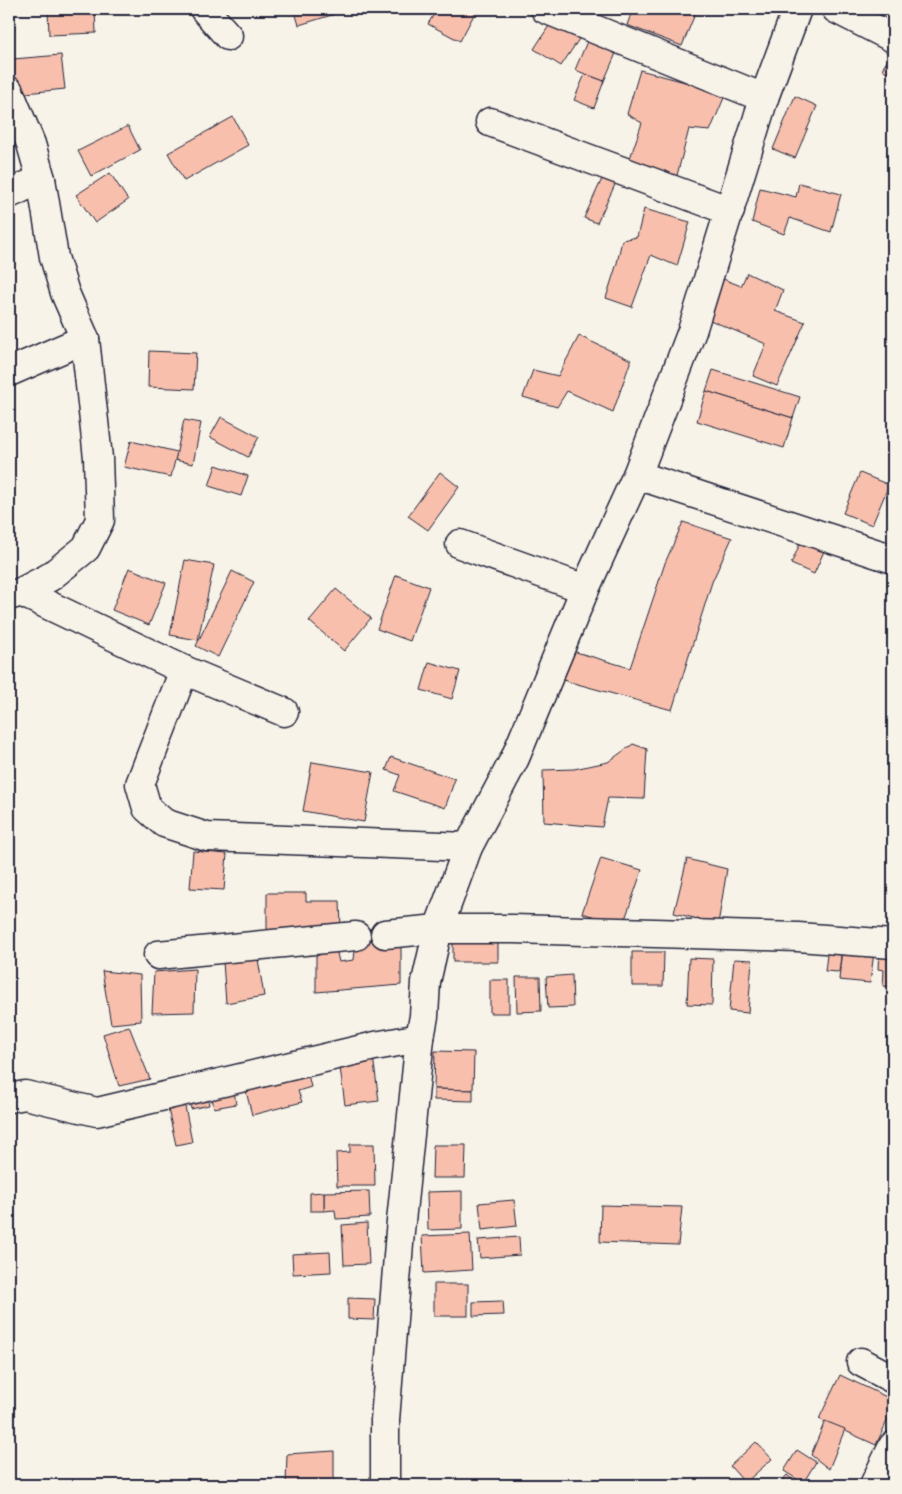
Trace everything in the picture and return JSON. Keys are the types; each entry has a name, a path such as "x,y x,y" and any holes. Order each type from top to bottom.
{"street":[{"path":"204,9 228,36"},
{"path":"545,9 764,98"},
{"path":"386,1485 385,1420 401,1222 420,1038 424,1016 426,982 438,929 468,847 515,758 585,588 637,475 692,331 764,98 797,9"},
{"path":"836,9 893,38"},
{"path":"9,91 31,144 41,179 54,257 65,293 85,339 98,458 100,520 86,548 50,577 15,594"},
{"path":"490,122 730,211"},
{"path":"9,194 41,179"},
{"path":"9,372 85,339"},
{"path":"637,475 893,559"},
{"path":"460,544 585,588"},
{"path":"15,594 184,670 284,712"},
{"path":"184,670 140,784 147,808 164,823 207,838 468,847"},
{"path":"384,934 438,929 513,929 788,936 893,944"},
{"path":"158,955 356,936"},
{"path":"9,1098 25,1095 97,1112 375,1046 420,1038"},
{"path":"861,1362 893,1379"},
{"path":"874,1485 893,1446"}],"building":[{"path":"48,9 95,9 96,33 49,35"},
{"path":"294,9 345,9 345,11 299,25"},
{"path":"437,9 477,9 460,41 428,24"},
{"path":"633,9 697,9 682,46 627,25"},
{"path":"556,15 583,33 561,66 534,49"},
{"path":"591,32 620,44 604,81 575,70"},
{"path":"893,52 893,76 882,69"},
{"path":"61,55 65,89 16,94 13,59"},
{"path":"640,70 726,93 710,131 689,129 675,183 628,164 642,123 627,114"},
{"path":"585,74 604,81 594,108 574,100"},
{"path":"795,96 817,106 795,158 773,149"},
{"path":"233,117 248,145 184,181 168,153"},
{"path":"128,126 140,150 91,176 78,151"},
{"path":"607,168 620,174 597,223 584,218"},
{"path":"110,173 128,200 95,223 76,195"},
{"path":"799,183 841,194 831,232 790,218 784,234 752,222 760,188 796,197"},
{"path":"644,209 690,222 677,266 651,255 632,307 606,298 622,240 637,237"},
{"path":"747,273 783,290 775,311 805,322 777,386 753,376 766,344 710,320 718,277 741,286"},
{"path":"579,336 631,360 613,412 567,391 557,407 523,397 533,370 558,376"},
{"path":"149,351 196,353 194,389 148,387"},
{"path":"713,370 800,397 793,418 706,391"},
{"path":"706,391 793,418 784,448 697,421"},
{"path":"221,417 259,437 248,457 210,437"},
{"path":"184,420 201,423 193,464 175,460"},
{"path":"131,441 177,452 171,477 124,467"},
{"path":"216,465 248,476 241,496 209,486"},
{"path":"440,472 459,487 428,530 408,516"},
{"path":"860,473 889,485 872,525 843,513"},
{"path":"683,522 732,538 712,582 672,710 559,679 566,649 630,668 665,563"},
{"path":"805,532 828,542 814,574 791,564"},
{"path":"185,560 214,565 198,640 170,635"},
{"path":"129,568 166,583 149,625 112,610"},
{"path":"232,571 254,582 218,657 196,646"},
{"path":"396,575 429,587 410,641 377,629"},
{"path":"336,589 371,618 344,651 309,621"},
{"path":"429,662 460,671 452,699 421,690"},
{"path":"633,744 647,749 644,799 608,798 602,827 544,822 543,770 574,769 608,762"},
{"path":"391,757 455,779 445,808 394,791 400,775 386,770"},
{"path":"312,762 373,772 364,822 303,811"},
{"path":"193,851 227,854 224,890 190,888"},
{"path":"601,858 642,870 623,925 582,913"},
{"path":"687,859 727,869 718,924 674,913"},
{"path":"267,893 306,893 306,901 340,901 341,928 267,933"},
{"path":"384,928 401,940 401,985 316,992 316,956 331,951 334,940 339,962 354,960 357,930"},
{"path":"453,935 498,935 498,962 453,962"},
{"path":"828,947 842,948 839,972 825,971"},
{"path":"842,948 874,952 870,983 839,980"},
{"path":"879,950 893,951 893,987 883,986 884,970 878,969"},
{"path":"632,952 664,952 663,986 632,986"},
{"path":"689,958 713,959 712,1005 687,1004"},
{"path":"258,959 264,996 226,1003 223,962"},
{"path":"734,959 752,960 748,1013 729,1011"},
{"path":"195,969 194,1012 152,1013 154,972"},
{"path":"102,971 140,975 141,1021 111,1024"},
{"path":"572,975 573,1007 548,1008 546,977"},
{"path":"516,977 540,977 541,1011 517,1012"},
{"path":"490,980 509,980 509,1013 490,1013"},
{"path":"129,1026 150,1079 119,1086 103,1034"},
{"path":"435,1051 474,1052 473,1090 434,1089"},
{"path":"373,1056 379,1101 345,1105 339,1060"},
{"path":"306,1066 311,1087 298,1091 302,1102 252,1115 245,1087"},
{"path":"233,1084 236,1104 214,1108 210,1089"},
{"path":"434,1089 473,1090 473,1101 434,1100"},
{"path":"206,1090 209,1105 191,1109 188,1093"},
{"path":"183,1096 192,1142 176,1145 168,1109"},
{"path":"350,1144 374,1144 375,1186 337,1186 336,1153 350,1152"},
{"path":"433,1145 466,1145 465,1178 432,1178"},
{"path":"369,1191 370,1217 336,1219 335,1210 324,1211 324,1192"},
{"path":"462,1191 462,1229 428,1230 427,1192"},
{"path":"324,1192 324,1211 310,1211 310,1193"},
{"path":"514,1200 517,1226 482,1230 479,1203"},
{"path":"601,1205 682,1207 678,1245 600,1242"},
{"path":"367,1223 369,1264 344,1265 342,1225"},
{"path":"470,1234 472,1270 424,1273 422,1236"},
{"path":"519,1237 520,1255 480,1258 478,1240"},
{"path":"330,1252 331,1272 293,1274 292,1254"},
{"path":"434,1284 468,1284 468,1316 434,1316"},
{"path":"348,1298 375,1299 374,1320 348,1319"},
{"path":"503,1301 504,1315 473,1316 473,1302"},
{"path":"840,1375 893,1400 893,1408 876,1445 819,1419"},
{"path":"825,1421 845,1429 829,1469 811,1455"},
{"path":"756,1442 772,1459 745,1483 730,1466"},
{"path":"797,1450 816,1462 803,1483 784,1471"},
{"path":"334,1451 334,1485 286,1485 287,1454"},
{"path":"787,1475 798,1485 778,1485"}]}
